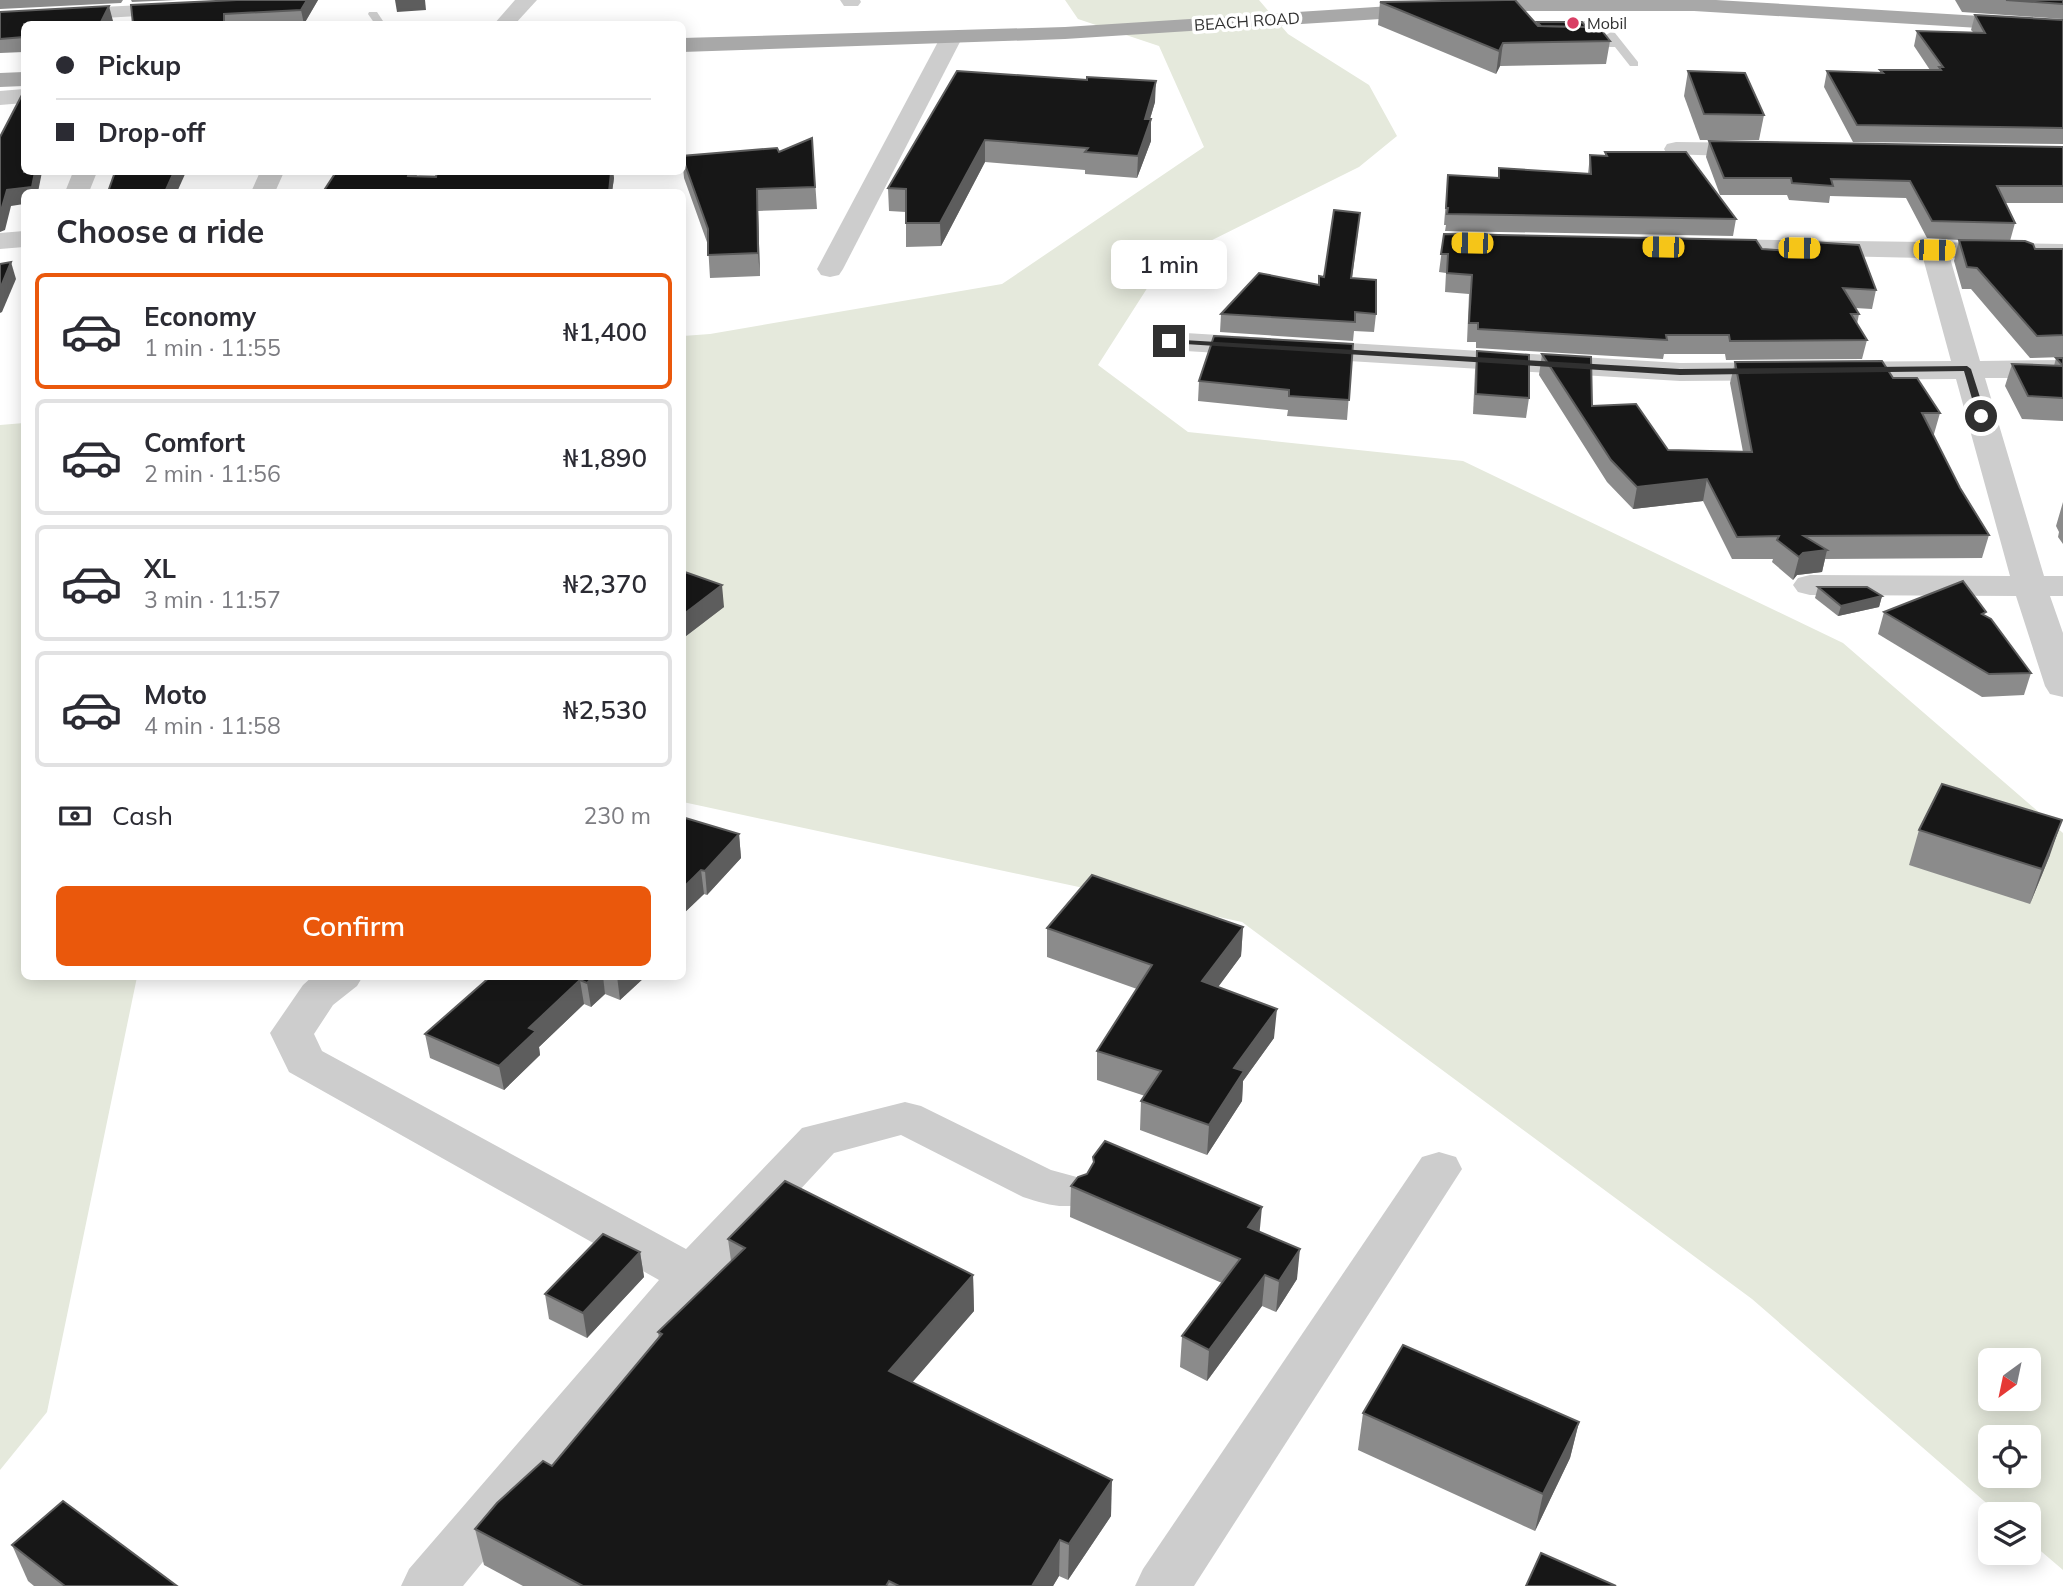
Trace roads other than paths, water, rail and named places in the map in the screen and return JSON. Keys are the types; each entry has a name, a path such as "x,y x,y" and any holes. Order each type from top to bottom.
{"main road":[{"name":"BEACH ROAD","path":"686,45 951,38 1480,3 1510,10 1592,4 1694,5 2063,27"},
{"path":"0,80 21,79"}],"street":[{"path":"506,21 527,0"},
{"path":"0,18 67,8 197,8"},
{"path":"830,268 951,38"},
{"path":"0,98 21,96"},
{"path":"1676,149 1787,150"},
{"path":"0,241 21,239"},
{"path":"1677,247 2063,252"},
{"path":"1934,250 1967,369 2047,586 2063,685"},
{"path":"1169,341 1680,372 2063,369"},
{"path":"1810,585 2047,586"},
{"path":"337,980 318,995 292,1033 304,1061 692,1275"},
{"path":"429,1586 692,1275 818,1140 905,1118 1040,1185 1067,1191"},
{"path":"1163,1586 1439,1169"}],"lane":[{"path":"1592,4 1617,44 1634,64"},
{"path":"373,14 378,21"},
{"path":"1548,24 1604,24"},
{"path":"1576,44 1617,44"}],"place":[{"name":"Mobil","path":"1573,23"}]}
